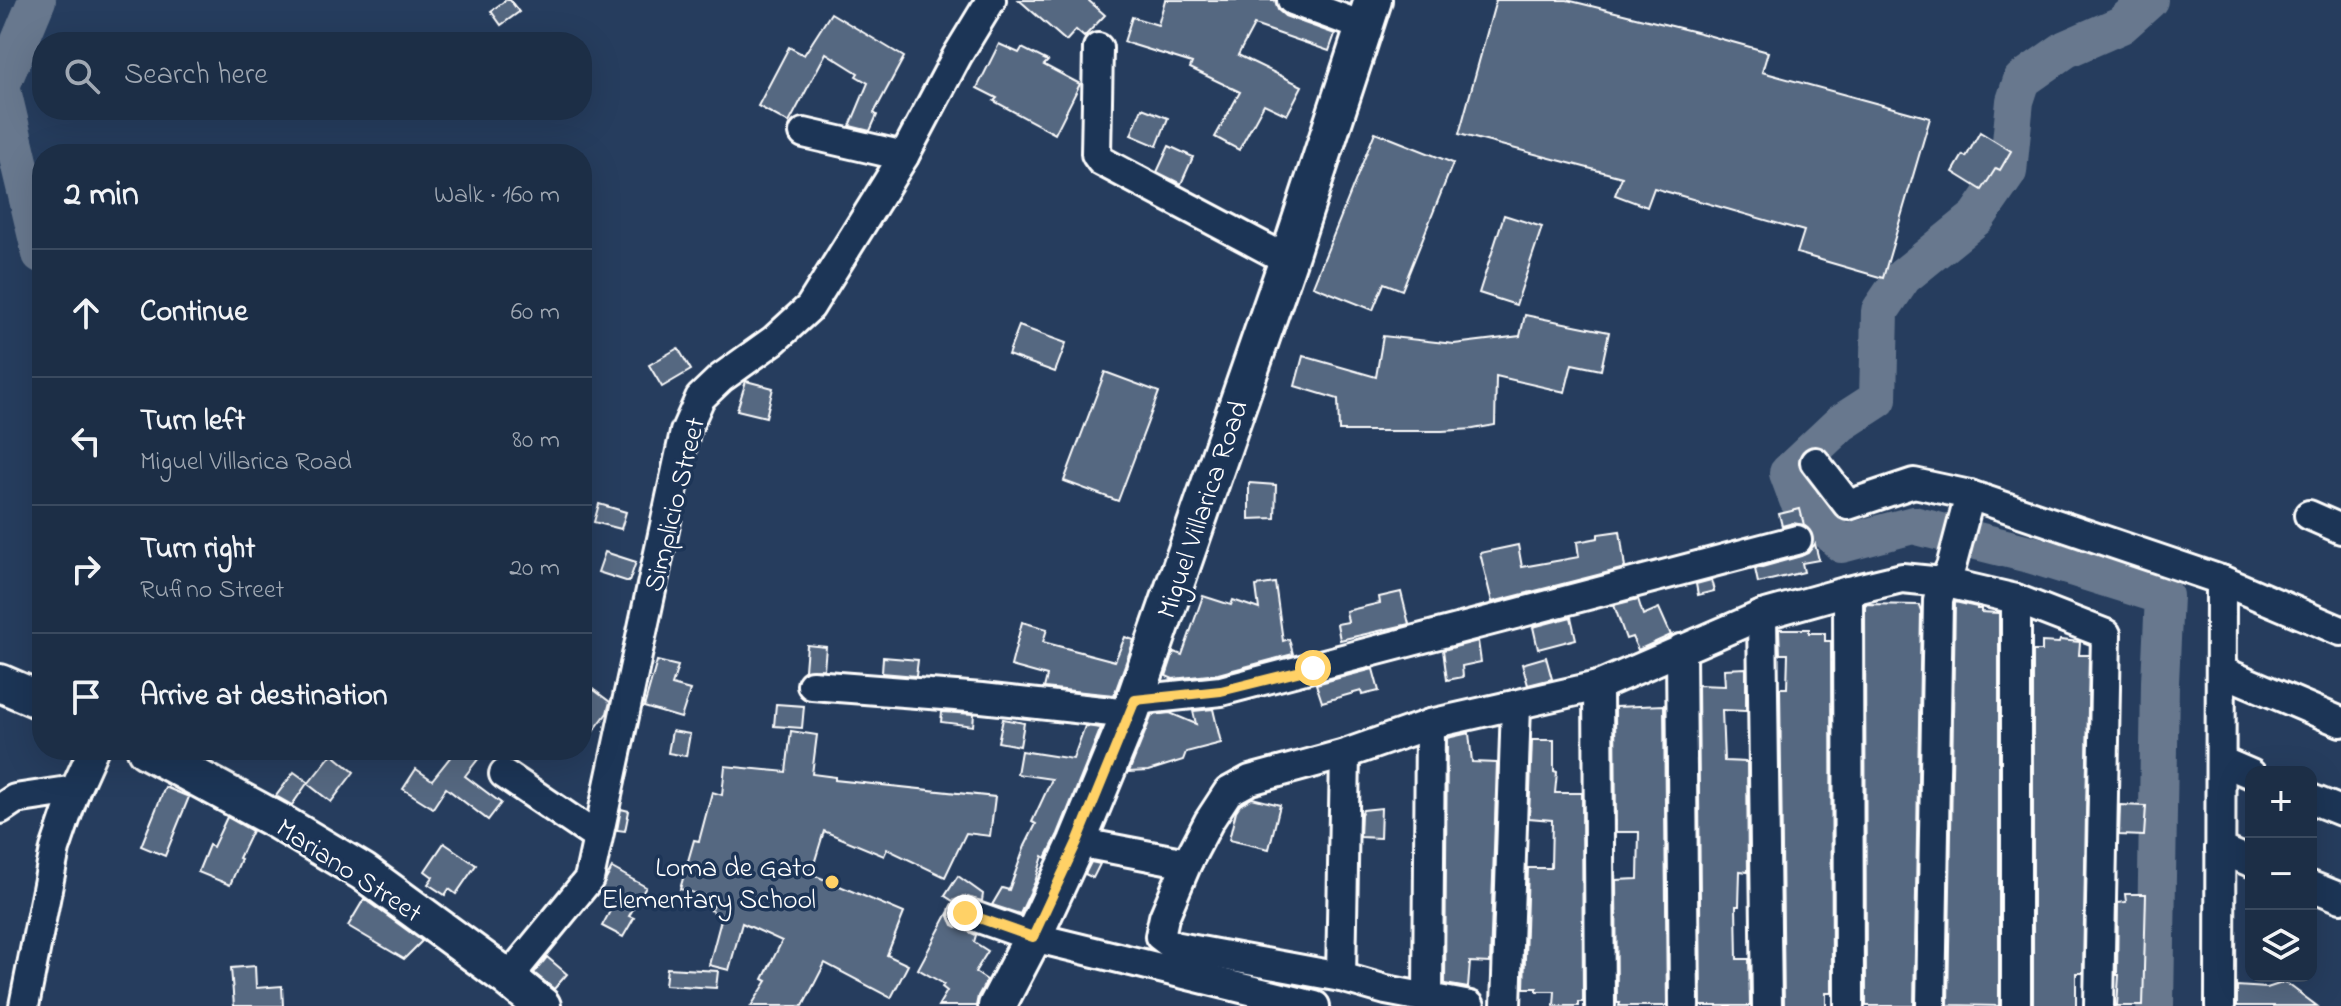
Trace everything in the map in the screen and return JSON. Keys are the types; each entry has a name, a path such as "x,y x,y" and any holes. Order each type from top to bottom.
{"main road":[{"name":"Miguel Villarica Road","path":"997,1006 1077,842 1132,707 1288,260 1369,13"},
{"path":"0,683 32,697"},
{"name":"Mariano Street","path":"165,760 276,820 363,872 542,1006"}],"street":[{"name":"Simplicio Street","path":"508,978 589,879 685,432 700,398 736,366 774,340 810,307 904,156 957,56 991,0"},
{"path":"1292,0 1369,13"},
{"path":"1098,48 1096,154 1101,161 1288,260"},
{"path":"804,133 904,156"},
{"path":"1815,462 1848,505 1914,483 1970,495 2221,580 2341,631"},
{"path":"1931,1006 1938,600 1951,567 1970,495"},
{"path":"2309,515 2341,529"},
{"path":"812,685 1132,707 1221,691 1797,540"},
{"path":"1470,1006 1386,990 1341,977 1173,946 1160,936 1164,917 1187,863 1228,792 1250,780 1345,754 1430,724 1598,686 1762,615 1902,578 1943,582 2016,599 2106,634 2099,1006"},
{"path":"2220,1006 2221,580"},
{"path":"1848,591 1849,1006"},
{"path":"2016,599 2016,1006"},
{"path":"1762,615 1767,1006"},
{"path":"1681,649 1684,1006"},
{"path":"2221,671 2341,722"},
{"path":"1598,686 1600,1006"},
{"path":"1506,1006 1516,705"},
{"path":"1428,997 1430,724"},
{"path":"1341,977 1345,754"},
{"path":"24,1006 55,849 88,760"},
{"path":"2221,761 2245,771"},
{"path":"504,774 597,837"},
{"path":"0,809 15,799 75,790"},
{"path":"2317,801 2341,811"},
{"path":"1077,842 1187,863"},
{"path":"2220,849 2245,859"},
{"path":"2317,888 2341,898"},
{"path":"965,913 1033,937 1315,1006"},
{"path":"1356,1006 1386,990"}],"building":[{"path":"510,0 519,12 501,25 491,11"},
{"path":"1019,0 1088,0 1105,15 1084,37 1076,30 1066,41"},
{"path":"1165,0 1275,0 1278,10 1285,16 1335,34 1329,51 1254,25 1238,55 1302,86 1287,115 1264,104 1239,150 1215,137 1240,92 1190,68 1192,63 1124,42 1132,17 1158,25"},
{"path":"1496,0 1567,0 1700,33 1768,52 1762,72 1930,118 1883,278 1797,253 1804,231 1654,188 1647,207 1615,195 1622,177 1459,134"},
{"path":"831,13 904,57 874,113 877,115 870,131 850,126 868,83 826,53 789,123 758,106 789,47 804,55"},
{"path":"999,44 1019,53 1022,48 1048,61 1044,65 1080,84 1055,134 994,101 997,98 977,88"},
{"path":"1142,108 1168,118 1157,146 1131,135"},
{"path":"1375,132 1453,163 1402,290 1384,283 1373,310 1313,286"},
{"path":"1980,132 2011,151 2000,170 1996,168 1982,190 1953,172"},
{"path":"1169,146 1193,157 1181,184 1157,172"},
{"path":"1504,215 1542,227 1516,305 1479,293"},
{"path":"1525,315 1609,332 1601,370 1572,364 1565,392 1496,376 1495,425 1442,431 1339,431 1338,399 1295,386 1303,356 1376,377 1383,336 1454,344 1520,336"},
{"path":"1019,326 1066,343 1055,372 1008,355"},
{"path":"678,348 691,370 662,387 649,365"},
{"path":"1105,372 1159,392 1118,501 1064,481"},
{"path":"746,381 773,388 766,417 737,410"},
{"path":"1249,483 1276,485 1275,518 1249,519"},
{"path":"599,504 626,512 621,529 594,522"},
{"path":"1800,509 1804,525 1793,523 1782,526 1779,514"},
{"path":"1620,531 1625,568 1492,602 1480,553 1518,545 1522,567 1579,557 1577,542 1598,538 1598,534"},
{"path":"1815,544 1819,560 1802,563 1804,572 1758,583 1755,569 1801,556"},
{"path":"605,552 636,562 629,582 598,572"},
{"path":"1711,580 1714,591 1698,595 1696,584"},
{"path":"1275,583 1283,641 1289,639 1293,654 1218,674 1173,679 1166,676 1174,652 1182,655 1203,596 1231,605 1233,600 1259,609 1256,586"},
{"path":"1401,592 1409,624 1340,640 1337,624 1348,622 1346,611 1380,603 1379,597"},
{"path":"1638,599 1643,615 1659,608 1671,635 1638,650 1632,637 1626,639 1614,605"},
{"path":"1955,602 1977,607 1981,612 1999,613 1999,1006 1948,1005"},
{"path":"1865,604 1919,605 1921,611 1914,1006 1866,1006"},
{"path":"1571,617 1576,639 1538,649 1533,627"},
{"path":"1022,622 1047,629 1043,642 1115,661 1125,637 1134,640 1114,695 1044,688 1047,676 1011,666"},
{"path":"1779,629 1809,629 1809,633 1825,633 1825,641 1831,641 1832,993 1826,993 1826,1006 1784,1006 1780,688 1787,688 1788,654 1780,654"},
{"path":"2060,640 2080,642 2079,655 2089,655 2083,973 2076,973 2076,1006 2033,1006 2033,651 2042,651 2042,642 2059,643"},
{"path":"1478,641 1481,662 1462,666 1463,677 1447,680 1443,650"},
{"path":"807,645 826,647 824,669 805,670"},
{"path":"883,657 918,660 916,676 882,673"},
{"path":"1546,657 1552,679 1528,685 1522,664"},
{"path":"657,661 678,666 672,685 690,690 681,718 644,707"},
{"path":"1746,668 1746,711 1722,710 1724,761 1747,762 1748,872 1740,871 1739,906 1736,906 1737,959 1749,959 1750,1006 1701,1006 1698,685 1725,686 1724,669"},
{"path":"1373,669 1379,691 1362,695 1361,691 1322,702 1316,684"},
{"path":"592,688 610,702 607,713 592,733"},
{"path":"776,704 804,706 802,728 774,726"},
{"path":"1664,705 1667,1006 1619,1006 1616,880 1638,879 1639,832 1616,832 1615,707"},
{"path":"1213,709 1221,743 1186,752 1183,760 1148,771 1129,772 1152,715 1170,713 1196,724 1193,711"},
{"path":"942,712 974,714 973,726 941,722"},
{"path":"1003,719 1024,723 1020,746 998,742"},
{"path":"1085,726 1101,728 1058,834 1046,858 1043,856 1020,914 992,905 1002,888 1009,890 1036,824 1032,822 1052,779 1017,774 1021,751 1073,759"},
{"path":"672,731 690,734 686,756 668,753"},
{"name":"Loma de Gato Elementary School","path":"791,731 817,735 812,774 835,777 835,780 995,797 990,836 966,833 945,877 887,849 884,856 824,831 811,874 904,913 887,955 908,965 891,998 825,963 803,1006 751,1006 767,981 763,979 782,941 742,923 729,970 709,965 722,916 710,910 719,900 680,889 694,840 699,841 712,792 722,795 725,766 786,772"},
{"path":"1469,733 1472,762 1497,763 1490,963 1470,962 1468,988 1445,984 1447,738"},
{"path":"1532,740 1554,740 1555,793 1582,793 1583,1002 1579,1002 1579,1006 1554,1006 1555,991 1524,988 1528,868 1551,868 1552,820 1529,818"},
{"path":"327,760 339,760 354,772 331,802 308,784"},
{"path":"448,760 477,760 465,776 501,803 488,820 446,788 433,808 403,789 416,769 432,780"},
{"path":"294,772 308,782 292,805 276,796"},
{"path":"165,787 189,797 165,856 141,846"},
{"path":"1252,798 1280,805 1269,849 1229,840 1236,811"},
{"path":"2120,805 2146,806 2144,836 2119,835"},
{"path":"1381,808 1380,838 1360,837 1363,810"},
{"path":"621,809 629,811 625,831 617,830"},
{"path":"227,817 252,831 230,885 198,872 209,845 213,847"},
{"path":"444,843 476,865 456,894 449,889 445,895 428,884 433,877 425,871"},
{"path":"1091,862 1100,864 1093,878 1085,874"},
{"path":"612,868 646,887 629,916 634,918 623,937 602,926 615,902 599,893"},
{"path":"958,876 983,894 982,901 963,896 953,901 945,896"},
{"path":"2125,894 2146,894 2143,1006 2117,1006 2118,903 2126,902"},
{"path":"364,899 422,941 404,959 348,926"},
{"path":"948,913 953,925 976,935 974,942 988,951 975,972 987,980 976,1006 938,1006 947,991 942,987 944,984 918,969"},
{"path":"547,957 567,974 554,989 534,973"},
{"path":"255,966 256,988 282,986 283,1006 234,1006 231,968"},
{"path":"667,968 718,971 716,988 665,985"},
{"path":"2285,982 2317,1006 2237,1006 2237,986 2267,988"}],"waterway":[{"path":"32,216 1,86 37,0"},
{"path":"2149,0 2121,25 2066,49 2022,80 2015,101 2008,172 1977,217 1903,277 1880,311 1878,399 1841,423 1788,473 1798,500 1842,544 1913,525 2033,555 2164,596 2155,1006"}],"place":[{"name":"Loma de Gato Elementary School","path":"832,882"}],"route":[{"path":"965,913 1033,937 1077,842 1135,700 1221,691 1313,668"}]}
